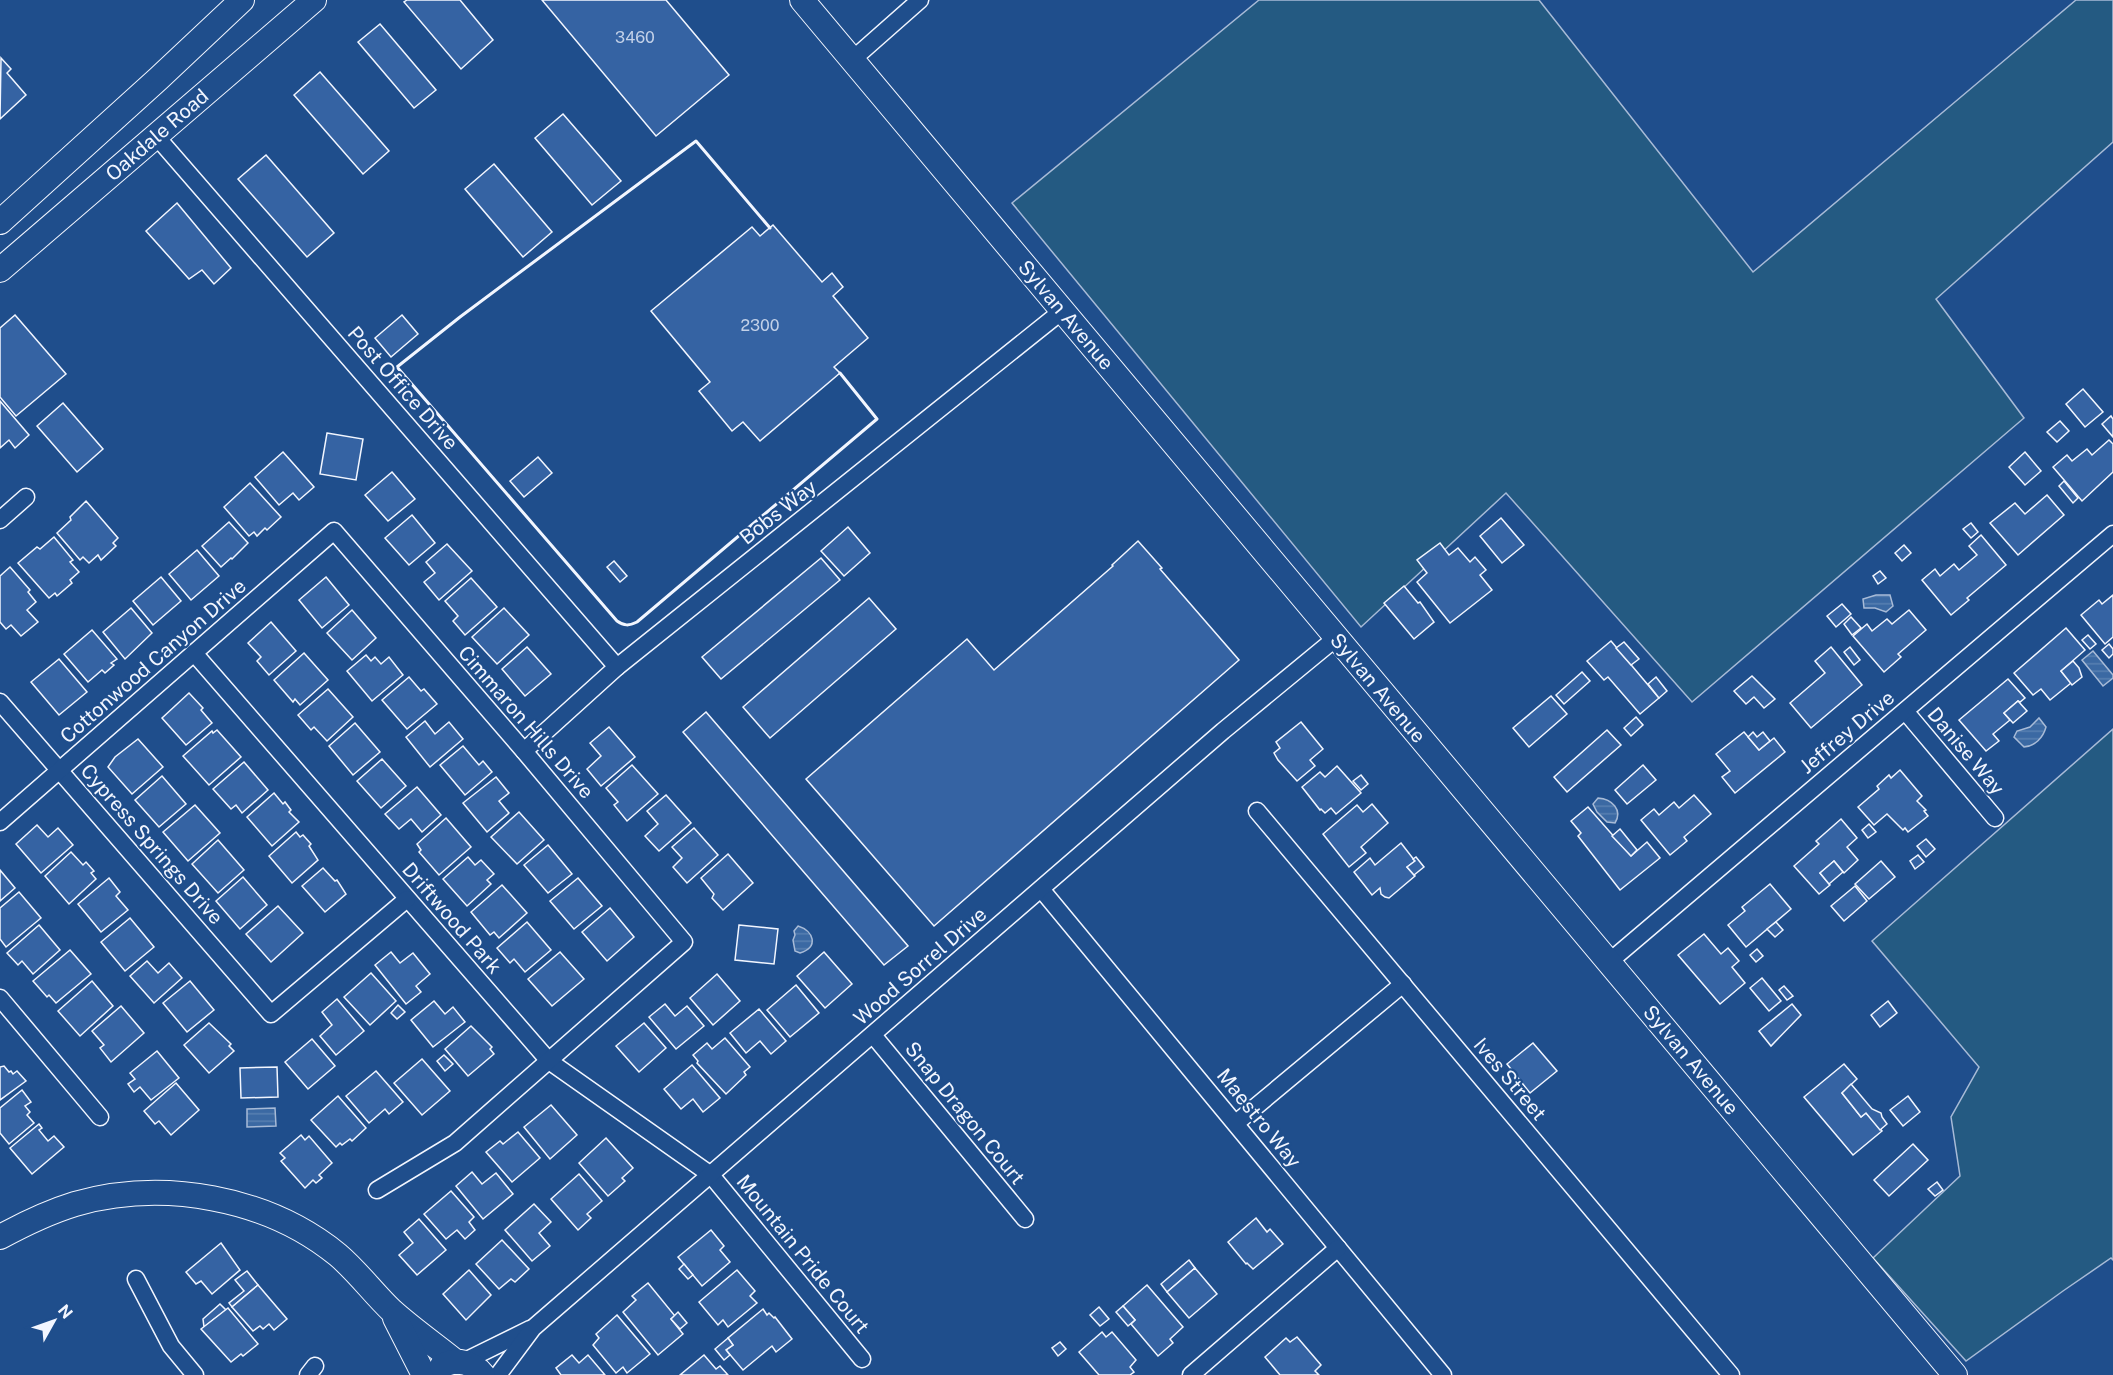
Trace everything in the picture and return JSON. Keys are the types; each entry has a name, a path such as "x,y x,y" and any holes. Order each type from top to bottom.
{"main road":[{"name":"Oakdale Road","path":"0,222 242,0"},
{"name":"Oakdale Road","path":"0,270 314,0"},
{"name":"Sylvan Avenue","path":"802,0 1955,1375"},
{"path":"0,1237 45,1215 75,1204 112,1196 149,1193 194,1195 235,1203 270,1214 304,1231 338,1255 392,1310 467,1366"},
{"path":"392,1310 424,1375"},
{"path":"431,1375 447,1363 467,1366"}],"street":[{"path":"852,60 920,0"},
{"name":"Post Office Drive","path":"156,136 617,667"},
{"name":"Bobs Way","path":"524,751 617,667 1062,311"},
{"path":"0,520 26,497"},
{"name":"Cottonwood Canyon Drive","path":"0,822 334,531"},
{"name":"Cimmaron Hills Drive","path":"334,531 524,751 684,942 549,1062"},
{"name":"Jeffrey Drive","path":"1609,962 2113,534"},
{"name":"Wood Sorrel Drive","path":"467,1366 533,1328 1223,730 1335,638"},
{"name":"Driftwood Park","path":"194,653 549,1062 711,1175"},
{"name":"Cypress Springs Drive","path":"0,702 271,1014 407,898"},
{"name":"Danise Way","path":"1905,711 1995,818"},
{"name":"Ives Street","path":"1257,811 1731,1375"},
{"name":"Maestro Way","path":"1041,889 1443,1375"},
{"path":"1236,1123 1403,984"},
{"path":"0,998 100,1117"},
{"name":"Snap Dragon Court","path":"873,1035 1025,1219"},
{"path":"377,1190 455,1143 549,1062"},
{"name":"Mountain Pride Court","path":"711,1175 862,1359"},
{"path":"1191,1375 1338,1248"},
{"path":"136,1279 171,1346 195,1375"},
{"name":"Wood Sorrel Drive","path":"498,1375 533,1328"}],"shaded area":[{"path":"1259,0 1539,0 1753,272 2076,0 2113,0 2113,142 1936,299 2024,418 1692,702 1506,493 1361,627 1012,203"},
{"path":"1876,595 1890,595 1893,606 1886,612 1875,608 1864,608 1863,599"},
{"path":"2093,651 2113,675 2113,678 2103,686 2082,660"},
{"path":"2039,718 2046,727 2043,735 2035,743 2024,747 2014,737 2017,731 2030,727"},
{"path":"2113,729 2113,1260 2111,1258 1966,1361 1873,1258 1960,1176 1951,1117 1979,1067 1872,941"},
{"path":"1598,798 1608,800 1615,806 1618,814 1615,823 1607,822 1597,812 1593,804"},
{"path":"798,926 808,931 812,939 810,947 800,953 795,951 793,940 794,931"},
{"path":"275,1108 276,1126 247,1127 247,1109"}],"building":[{"path":"407,0 460,0 493,40 461,69 404,2"},
{"path":"542,0 666,0 729,75 656,136"},
{"path":"380,24 436,90 414,108 358,42"},
{"path":"1,58 11,69 7,73 26,95 0,119"},
{"path":"320,72 389,151 363,174 294,95"},
{"path":"563,114 621,181 592,205 535,138"},
{"path":"266,155 334,233 307,257 238,179"},
{"path":"494,164 552,232 523,257 465,189"},
{"path":"177,203 231,268 214,284 202,270 189,279 146,231"},
{"path":"773,225 822,282 832,273 843,287 833,296 868,338 834,367 840,373 760,441 743,422 732,431 699,391 710,382 651,311 752,227 760,236"},
{"path":"15,315 66,374 16,416 0,397 0,328"},
{"path":"402,315 418,334 391,357 375,338"},
{"path":"2083,389 2103,412 2085,427 2066,404"},
{"path":"0,401 29,435 15,448 9,440 0,448"},
{"path":"63,403 103,449 77,472 37,426"},
{"path":"2111,416 2113,419 2113,437 2102,424"},
{"path":"2060,421 2069,431 2057,442 2047,432"},
{"path":"327,433 363,439 356,480 320,474"},
{"path":"2109,440 2113,444 2113,472 2082,501 2053,467 2067,455 2072,461 2087,449 2092,455"},
{"path":"283,452 314,487 299,500 293,493 279,505 255,477"},
{"path":"2025,452 2041,471 2025,485 2009,467"},
{"path":"538,457 552,473 524,497 510,481"},
{"path":"392,472 415,499 388,521 365,495"},
{"path":"2064,481 2078,498 2073,503 2059,486"},
{"path":"250,483 281,517 257,536 254,532 249,536 224,507"},
{"path":"2047,495 2064,515 2018,555 1990,523 2015,503 2025,514"},
{"path":"86,501 118,538 113,543 116,546 101,560 98,555 89,563 83,557 80,560 57,533"},
{"path":"412,515 435,543 409,565 385,538"},
{"path":"1501,518 1524,545 1502,563 1480,536"},
{"path":"229,522 248,543 221,567 202,546"},
{"path":"1971,523 1978,532 1971,538 1963,529"},
{"path":"848,527 870,553 844,576 821,551"},
{"path":"1981,535 2006,565 1967,598 1969,600 1951,615 1922,580 1935,569 1940,576 1954,564 1959,570 1977,555 1969,546"},
{"path":"54,537 73,560 70,562 79,572 70,580 72,583 57,596 55,593 49,598 18,563 37,547 40,549"},
{"path":"1138,541 1239,660 934,926 806,779 967,639 994,670 1113,566"},
{"path":"1440,543 1449,555 1458,548 1470,562 1475,557 1486,570 1480,575 1492,590 1450,623 1417,582 1427,573 1417,560"},
{"path":"447,544 472,571 439,600 424,582 435,573 426,562"},
{"path":"1904,545 1911,553 1902,561 1895,553"},
{"path":"197,550 219,576 191,600 169,574"},
{"path":"821,558 840,580 721,679 702,657"},
{"path":"614,561 627,576 620,582 607,567"},
{"path":"10,567 30,590 28,592 36,602 27,610 38,622 21,636 11,625 6,629 0,622 0,576"},
{"path":"1880,571 1886,578 1878,584 1873,576"},
{"path":"161,577 181,601 153,625 133,601"},
{"path":"326,577 349,605 322,628 299,600"},
{"path":"471,578 497,607 465,635 453,621 458,616 445,601"},
{"path":"1404,586 1418,603 1420,602 1434,622 1414,639 1384,603"},
{"path":"2113,595 2113,637 2105,644 2081,615 2099,600 2102,604"},
{"path":"869,598 896,629 770,738 743,707"},
{"path":"1842,604 1851,614 1836,627 1827,616"},
{"path":"131,608 152,633 125,659 103,632"},
{"path":"504,608 529,635 497,664 472,637"},
{"path":"352,610 376,638 352,660 327,633"},
{"path":"1909,610 1926,630 1898,654 1901,657 1884,672 1853,636 1867,624 1872,631 1887,619 1892,624"},
{"path":"1851,617 1861,628 1852,635 1844,624"},
{"path":"271,622 296,651 269,675 257,661 261,657 248,643"},
{"path":"2066,628 2085,650 2061,671 2071,683 2050,700 2041,689 2033,695 2014,673"},
{"path":"92,630 117,659 111,663 114,665 105,673 102,670 88,682 64,654"},
{"path":"2088,635 2096,644 2090,649 2082,640"},
{"path":"1611,641 1659,698 1640,714 1608,677 1604,680 1587,661"},
{"path":"1624,642 1639,659 1631,665 1616,648"},
{"path":"2109,644 2113,649 2113,654 2109,658 2102,650"},
{"path":"527,647 551,674 525,696 502,669"},
{"path":"1831,647 1862,685 1811,728 1790,703 1825,673 1815,661"},
{"path":"1850,647 1860,660 1854,665 1844,652"},
{"path":"304,653 328,680 300,705 295,699 293,702 274,680"},
{"path":"366,655 371,661 375,657 381,664 389,657 403,675 372,701 347,671"},
{"path":"59,659 87,692 59,715 31,682"},
{"path":"2073,661 2082,677 2072,685 2061,671"},
{"path":"1582,672 1590,681 1564,704 1556,695"},
{"path":"1752,676 1775,699 1764,708 1754,697 1746,704 1734,691"},
{"path":"409,677 437,704 407,729 382,700"},
{"path":"1656,677 1667,691 1659,698 1648,684"},
{"path":"2008,679 2025,698 2004,713 2010,720 1993,734 1999,741 1986,751 1959,720"},
{"path":"328,689 353,717 327,741 314,727 311,730 298,715"},
{"path":"189,693 203,708 201,710 212,723 186,745 162,718"},
{"path":"1551,696 1567,714 1529,747 1513,728"},
{"path":"2018,701 2027,711 2013,723 2004,713"},
{"path":"706,712 908,946 884,965 683,732"},
{"path":"1636,717 1643,725 1631,736 1624,728"},
{"path":"425,721 435,734 449,722 463,739 430,767 406,737"},
{"path":"1301,722 1323,749 1310,760 1315,766 1297,781 1274,753 1280,748 1276,742"},
{"path":"355,723 380,752 353,775 329,746"},
{"path":"609,727 635,757 601,786 587,769 601,756 590,743"},
{"path":"217,730 241,757 209,785 183,756 212,731 213,733"},
{"path":"1607,730 1621,745 1567,792 1554,777"},
{"path":"1744,732 1759,750 1774,738 1785,752 1735,793 1722,777 1730,771 1716,754"},
{"path":"1753,732 1757,737 1763,732 1770,741 1759,750 1748,737"},
{"path":"138,739 163,767 132,794 108,767 115,757"},
{"path":"463,746 479,765 483,761 492,772 465,795 440,765"},
{"path":"382,759 406,786 381,808 357,781"},
{"path":"244,762 268,790 242,813 236,805 231,809 213,789"},
{"path":"632,765 658,794 627,821 614,805 618,802 606,788"},
{"path":"1643,765 1656,780 1627,804 1615,790"},
{"path":"1337,766 1361,793 1336,814 1331,808 1325,813 1302,787 1320,772 1325,777"},
{"path":"1900,770 1922,796 1917,801 1926,810 1924,811 1928,816 1908,832 1887,814 1874,825 1858,807 1879,789 1877,786 1889,775 1891,778"},
{"path":"1361,775 1368,784 1361,790 1353,781"},
{"path":"162,776 186,804 159,827 135,800"},
{"path":"496,777 509,793 499,801 509,813 487,832 463,803"},
{"path":"417,787 441,815 422,832 411,819 399,829 385,814"},
{"path":"274,793 283,804 285,802 291,810 289,812 299,822 272,846 247,817"},
{"path":"666,795 691,823 659,851 645,836 658,824 647,811"},
{"path":"1694,795 1711,814 1684,837 1687,841 1670,855 1641,820 1654,809 1659,815 1674,802 1679,808"},
{"path":"1372,804 1388,823 1361,847 1366,853 1349,867 1323,834 1357,805 1363,812"},
{"path":"195,805 220,833 188,861 163,832"},
{"path":"1588,807 1631,856 1647,842 1660,858 1620,890 1578,836 1581,833 1571,821"},
{"path":"519,812 544,840 517,864 491,837"},
{"path":"446,818 471,847 439,875 419,852 421,850 417,844"},
{"path":"1841,819 1857,838 1847,847 1858,860 1844,873 1834,861 1820,873 1830,885 1819,894 1794,866 1819,844 1816,841"},
{"path":"1869,824 1876,832 1868,838 1862,830"},
{"path":"37,825 48,837 58,828 73,845 41,873 16,844"},
{"path":"694,828 718,855 687,883 673,867 682,858 672,847"},
{"path":"1620,829 1637,850 1631,856 1612,836"},
{"path":"296,832 300,837 303,835 311,844 309,846 318,860 292,883 269,856"},
{"path":"1926,839 1935,849 1926,857 1917,846"},
{"path":"218,840 244,870 218,893 192,864"},
{"path":"1401,843 1415,861 1407,867 1415,876 1389,898 1381,894 1380,888 1372,895 1354,872 1370,858 1375,865"},
{"path":"548,845 572,874 548,893 524,865"},
{"path":"71,852 83,865 86,862 94,871 91,873 96,879 69,904 45,876"},
{"path":"728,854 753,883 723,910 712,898 714,894 701,878"},
{"path":"1918,855 1924,862 1915,869 1910,861"},
{"path":"468,857 475,865 481,860 494,874 487,880 491,884 467,906 443,879"},
{"path":"1416,857 1424,867 1414,875 1407,867 1415,861 1413,859"},
{"path":"1834,861 1843,872 1829,884 1820,873"},
{"path":"1881,861 1895,877 1869,899 1855,884"},
{"path":"323,868 335,881 337,880 346,894 325,912 302,886"},
{"path":"0,870 15,888 0,901"},
{"path":"243,877 267,905 240,929 216,901"},
{"path":"109,878 120,892 116,896 128,910 101,932 78,904"},
{"path":"578,878 602,906 574,929 550,901"},
{"path":"1770,884 1791,909 1746,947 1728,925 1745,911 1742,907"},
{"path":"502,885 527,913 499,938 494,932 490,935 471,912"},
{"path":"1855,886 1867,901 1844,921 1831,906"},
{"path":"19,892 41,918 6,947 0,939 0,908"},
{"path":"278,906 303,933 271,962 246,934"},
{"path":"610,908 634,937 607,961 582,932"},
{"path":"130,918 154,947 125,971 101,942"},
{"path":"527,922 551,950 525,972 514,959 510,963 497,948"},
{"path":"1776,922 1783,930 1775,937 1767,929"},
{"path":"39,925 60,950 33,974 22,961 18,965 7,953"},
{"path":"739,925 778,929 774,964 735,960"},
{"path":"1704,934 1721,954 1728,948 1739,961 1732,967 1745,983 1720,1004 1678,955"},
{"path":"1757,949 1763,956 1756,962 1750,955"},
{"path":"70,950 91,974 56,1003 49,995 47,997 33,981"},
{"path":"391,952 400,963 413,953 430,974 416,986 421,992 406,1004 375,965"},
{"path":"560,952 584,979 552,1006 528,979"},
{"path":"824,952 852,984 825,1008 797,976"},
{"path":"147,961 158,973 169,963 182,978 154,1003 130,976"},
{"path":"371,973 396,1001 370,1025 344,997"},
{"path":"717,974 740,1001 713,1025 690,998"},
{"path":"1762,978 1781,1001 1769,1011 1750,988"},
{"path":"92,981 113,1006 80,1036 58,1011"},
{"path":"190,981 214,1010 187,1032 163,1003"},
{"path":"796,985 819,1013 790,1037 767,1010"},
{"path":"1784,986 1793,996 1787,1000 1779,990"},
{"path":"337,999 364,1031 336,1055 320,1036 332,1025 322,1012"},
{"path":"434,1001 445,1014 453,1007 465,1022 433,1047 411,1020"},
{"path":"1888,1001 1897,1013 1880,1027 1871,1015"},
{"path":"665,1004 675,1016 687,1006 704,1026 676,1049 649,1017"},
{"path":"1792,1004 1801,1015 1771,1046 1759,1031"},
{"path":"398,1005 405,1012 397,1019 391,1013"},
{"path":"121,1006 144,1033 111,1062 100,1048 104,1045 92,1031"},
{"path":"759,1009 786,1041 771,1054 760,1041 746,1053 730,1033"},
{"path":"209,1023 231,1044 229,1046 234,1051 209,1073 184,1045"},
{"path":"644,1023 666,1048 639,1072 616,1046"},
{"path":"471,1026 492,1047 490,1049 494,1054 468,1076 445,1049"},
{"path":"725,1038 750,1067 744,1072 746,1075 726,1094 697,1063 693,1055 707,1043 712,1049"},
{"path":"312,1039 335,1066 308,1089 285,1062"},
{"path":"1533,1043 1557,1071 1530,1093 1507,1064"},
{"path":"157,1051 179,1078 151,1100 140,1087 134,1092 128,1084 135,1079 130,1073"},
{"path":"444,1055 453,1064 445,1071 437,1061"},
{"path":"422,1059 450,1091 422,1115 394,1083"},
{"path":"1844,1064 1857,1079 1842,1093 1861,1117 1866,1113 1882,1131 1853,1155 1804,1097"},
{"path":"692,1065 720,1098 703,1112 693,1099 681,1109 664,1089"},
{"path":"4,1066 13,1074 17,1071 26,1081 0,1100 0,1067"},
{"path":"277,1067 278,1097 241,1098 240,1068"},
{"path":"376,1071 403,1102 389,1114 385,1109 369,1123 346,1096"},
{"path":"176,1083 199,1110 171,1135 159,1121 155,1124 144,1111"},
{"path":"1851,1084 1872,1109 1881,1113 1887,1124 1880,1130 1866,1113 1861,1117 1842,1093"},
{"path":"22,1090 31,1102 25,1106 30,1112 27,1115 34,1123 9,1144 0,1133 0,1108"},
{"path":"338,1096 366,1128 352,1141 350,1139 336,1147 311,1120"},
{"path":"1908,1096 1920,1112 1903,1126 1890,1110"},
{"path":"551,1105 577,1135 550,1159 524,1127"},
{"path":"39,1124 42,1128 39,1130 48,1141 54,1136 64,1147 32,1174 10,1148"},
{"path":"518,1132 540,1158 512,1182 486,1152 500,1141 503,1144"},
{"path":"301,1135 305,1140 309,1136 332,1163 319,1175 322,1178 316,1183 313,1180 305,1188 281,1161 285,1158 280,1153"},
{"path":"606,1138 633,1168 622,1178 625,1181 608,1196 579,1163"},
{"path":"1913,1144 1928,1160 1889,1196 1874,1180"},
{"path":"472,1172 482,1184 496,1173 513,1194 483,1219 456,1186"},
{"path":"579,1174 602,1201 587,1214 591,1218 578,1230 551,1199"},
{"path":"1937,1182 1943,1190 1935,1196 1928,1189"},
{"path":"451,1191 474,1217 469,1222 475,1230 465,1239 457,1230 446,1239 424,1214"},
{"path":"534,1204 551,1222 539,1233 550,1246 532,1261 505,1230"},
{"path":"1256,1218 1267,1232 1270,1229 1283,1244 1253,1269 1228,1242"},
{"path":"419,1219 446,1250 417,1275 399,1255 413,1243 404,1232"},
{"path":"711,1230 724,1246 720,1250 730,1262 702,1286 678,1257"},
{"path":"502,1240 529,1269 515,1282 511,1279 499,1289 476,1264"},
{"path":"221,1243 240,1270 212,1294 201,1281 196,1284 186,1272"},
{"path":"1189,1260 1195,1268 1167,1292 1161,1284"},
{"path":"684,1264 693,1275 688,1279 679,1269"},
{"path":"1195,1268 1217,1294 1189,1318 1167,1292"},
{"path":"469,1270 491,1295 466,1320 443,1294"},
{"path":"737,1270 755,1291 750,1296 757,1303 728,1327 723,1320 718,1325 699,1302"},
{"path":"247,1271 258,1285 232,1307 229,1303 244,1291 235,1280"},
{"path":"648,1283 675,1316 671,1319 683,1334 658,1355 623,1312 636,1300 632,1296"},
{"path":"258,1285 287,1319 274,1330 269,1324 263,1329 260,1326 253,1331 232,1307"},
{"path":"1147,1285 1183,1327 1170,1339 1173,1343 1158,1356 1131,1324 1135,1320 1123,1306"},
{"path":"220,1304 226,1310 204,1327 203,1319"},
{"path":"1123,1306 1135,1320 1128,1326 1116,1312"},
{"path":"1099,1307 1109,1319 1100,1326 1090,1315"},
{"path":"228,1308 258,1344 231,1362 201,1329"},
{"path":"763,1309 767,1315 769,1313 775,1317 792,1339 776,1352 772,1346 743,1370 726,1350 733,1345 728,1338"},
{"path":"678,1312 687,1323 680,1329 671,1319"},
{"path":"617,1315 650,1354 627,1373 623,1367 616,1373 593,1345 599,1338 596,1334"},
{"path":"1102,1332 1106,1337 1112,1332 1136,1360 1130,1367 1134,1372 1130,1375 1099,1375 1079,1352"},
{"path":"1297,1337 1321,1365 1315,1371 1319,1375 1280,1375 1265,1357 1286,1338 1290,1342"},
{"path":"728,1338 733,1345 726,1350 730,1355 724,1360 715,1349"},
{"path":"1060,1342 1066,1349 1058,1356 1052,1348"},
{"path":"572,1355 579,1363 588,1355 605,1375 561,1375 556,1368"},
{"path":"704,1355 716,1369 720,1366 728,1375 680,1375"}],"wall":[{"path":"770,228 696,141 460,317 397,367 617,621 627,625 637,622 877,419 840,373"}]}
